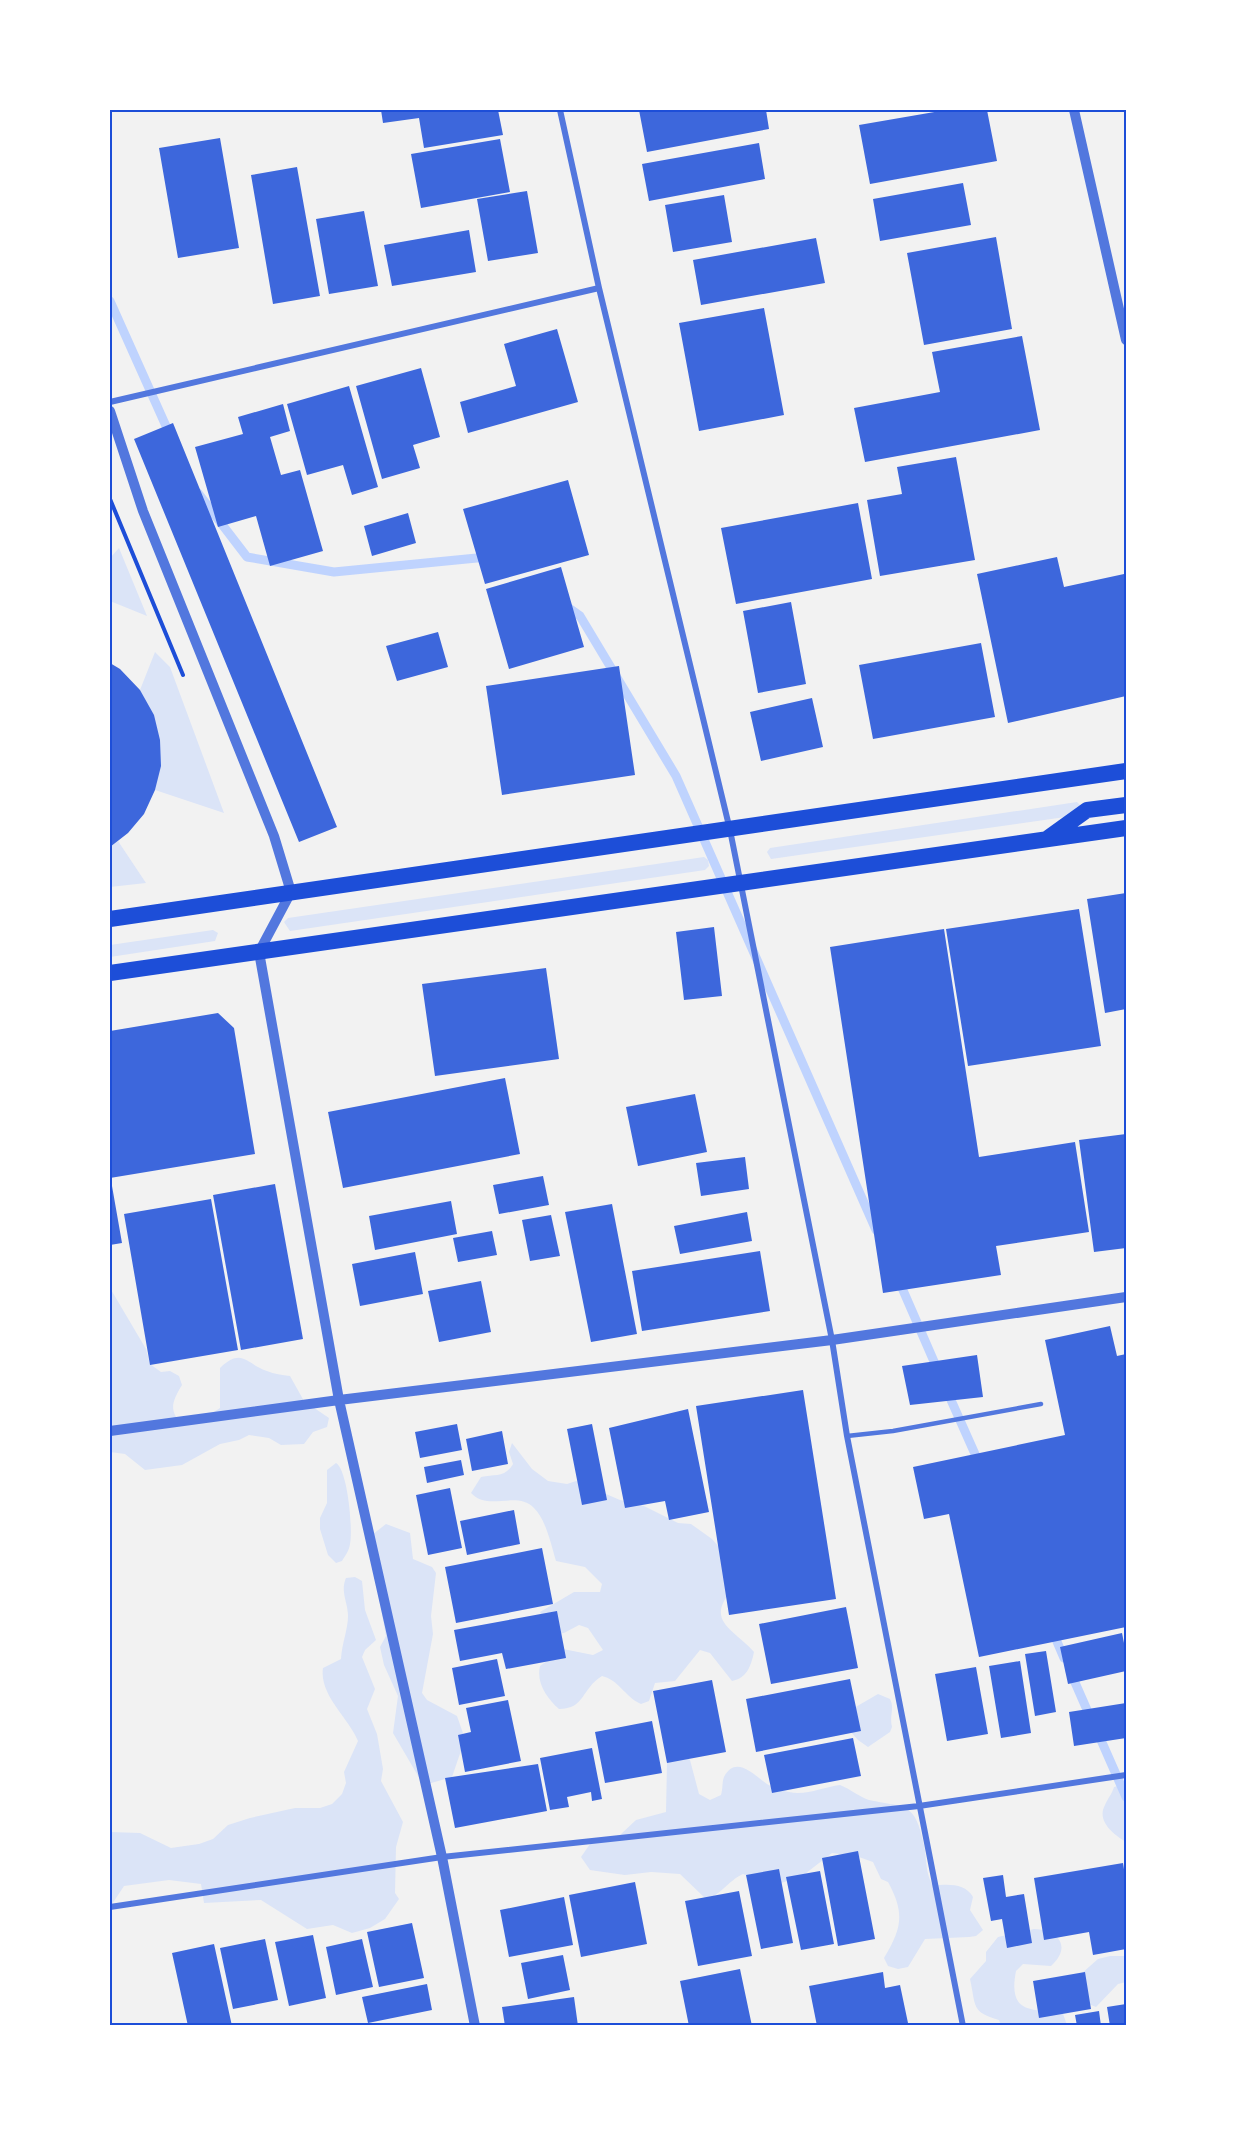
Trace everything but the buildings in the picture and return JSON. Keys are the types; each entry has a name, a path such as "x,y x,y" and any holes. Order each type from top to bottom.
{"highway":[{"path":"110,919 1126,771"},
{"path":"1045,840 1087,810 1126,805"},
{"path":"110,973 740,885 1126,828"}],"street":[{"path":"560,110 599,288 730,830 832,1340 847,1436 963,2025"},
{"path":"1074,110 1126,340"},
{"path":"110,402 599,288"},
{"path":"110,411 143,512 274,836 291,892 259,952 339,1400 442,1857 475,2025"},
{"path":"110,1431 339,1400 832,1340 1126,1298"},
{"path":"110,1907 442,1857 919,1806 1126,1775"}],"lane":[{"path":"847,1436 893,1431 1041,1404"}],"path":[{"path":"110,499 183,676"}],"shaded area":[{"path":"119,548 147,616 110,601 110,558"},
{"path":"155,652 170,667 224,813 155,790 159,762 158,738 152,715 140,690"},
{"path":"1077,802 1081,806 1065,817 771,859 767,852 770,848"},
{"path":"118,841 146,883 110,887 110,847"},
{"path":"704,857 708,860 709,866 705,870 290,931 284,922 288,918"},
{"path":"213,930 218,933 215,941 110,957 110,945"},
{"path":"110,1288 146,1349 150,1364 161,1372 170,1371 179,1376 182,1385 174,1400 173,1409 181,1423 200,1421 220,1408 220,1368 227,1362 239,1358 270,1372 290,1376 304,1401 329,1418 327,1427 313,1432 304,1444 281,1445 269,1438 249,1435 239,1440 220,1444 182,1465 145,1470 125,1454 110,1452"},
{"path":"512,1443 532,1469 548,1481 567,1484 576,1481 620,1500 644,1506 678,1523 691,1524 712,1539 727,1556 731,1591 721,1611 722,1618 726,1625 754,1652 750,1667 745,1674 732,1681 710,1653 700,1650 675,1681 655,1683 649,1701 641,1704 635,1701 613,1681 602,1676 574,1706 559,1709 541,1684 540,1666 563,1649 593,1655 603,1650 588,1628 579,1625 564,1633 555,1634 543,1621 540,1612 574,1592 600,1592 602,1584 585,1567 556,1561 542,1519 527,1503 511,1500 486,1501 471,1493 481,1477 507,1472 513,1464 509,1452"},
{"path":"336,1463 344,1477 349,1501 351,1537 349,1549 342,1561 336,1563 328,1555 320,1529 320,1518 327,1503 327,1470"},
{"path":"386,1524 410,1533 413,1559 432,1567 436,1573 431,1616 433,1634 422,1693 427,1700 457,1716 465,1739 452,1777 431,1783 421,1781 393,1733 398,1696 384,1665 380,1647 386,1636 368,1538"},
{"path":"355,1577 362,1581 365,1610 376,1640 365,1650 362,1657 375,1689 367,1709 377,1734 383,1769 381,1781 403,1822 396,1847 395,1893 399,1899 385,1919 370,1928 352,1933 333,1925 307,1929 261,1900 204,1903 201,1884 169,1880 124,1886 110,1907 110,1832 140,1833 171,1848 199,1844 213,1839 228,1825 295,1808 320,1808 332,1804 342,1794 346,1783 344,1772 358,1741 325,1687 323,1668 341,1659 348,1616 344,1583 346,1578"},
{"path":"878,1694 890,1699 892,1727 890,1732 868,1747 858,1740 844,1724 847,1712"},
{"path":"685,1755 690,1760 699,1794 710,1800 721,1795 723,1779 729,1770 740,1767 783,1791 801,1793 840,1785 869,1800 907,1809 913,1814 921,1831 927,1871 933,1886 955,1885 970,1892 973,1897 970,1910 983,1930 976,1936 925,1939 908,1967 898,1969 888,1966 884,1958 898,1929 897,1903 888,1882 881,1879 873,1862 856,1856 832,1853 801,1877 774,1885 743,1874 711,1898 706,1899 680,1874 651,1872 625,1875 590,1870 581,1857 590,1844 620,1835 636,1820 666,1812 667,1763 670,1758"},
{"path":"1126,1784 1126,1842 1108,1827 1103,1811 1114,1787"},
{"path":"1034,1929 1056,1936 1060,1941 1061,1952 1051,1966 1023,1964 1016,1971 1015,1995 1018,2002 1031,2009 1062,2011 1067,2025 1001,2025 999,2020 984,2014 976,2007 970,1979 986,1961 986,1952 998,1937"},
{"path":"1126,1956 1126,1982 1118,1984 1096,2007 1084,2002 1081,1974 1098,1959"}],"waterway":[{"path":"110,301 170,435"},
{"path":"198,493 247,557 334,572 487,557"},
{"path":"566,606 580,616 676,776 876,1230"},
{"path":"899,1281 939,1373"},
{"path":"947,1391 979,1463"},
{"path":"1052,1630 1064,1658"},
{"path":"1070,1671 1091,1719"},
{"path":"1097,1731 1126,1797"}]}
